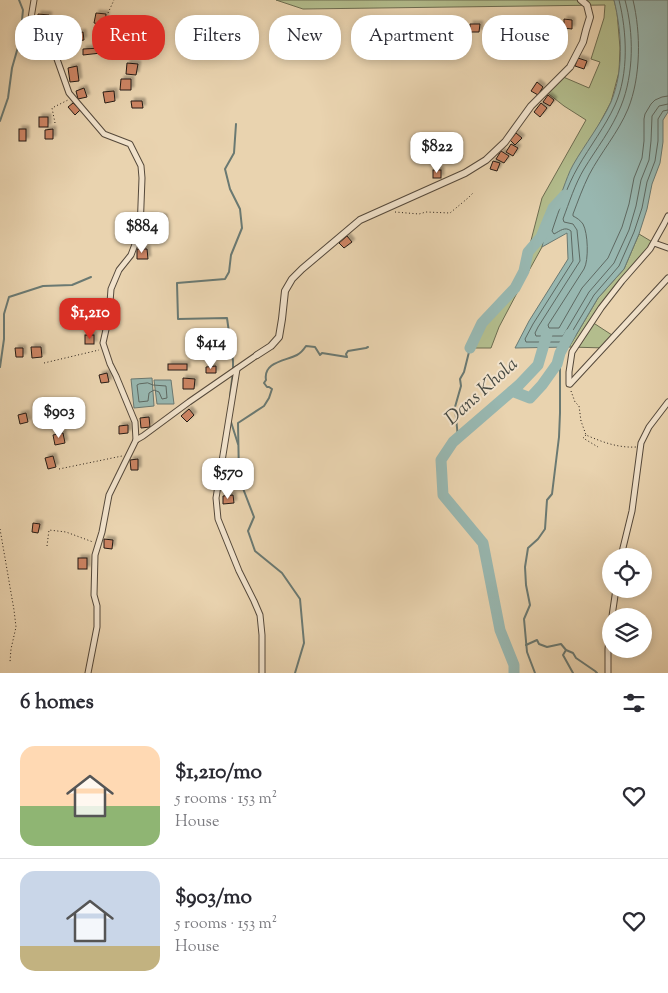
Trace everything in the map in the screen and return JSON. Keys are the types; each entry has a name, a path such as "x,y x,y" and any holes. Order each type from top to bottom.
{"street":[{"path":"34,0 31,18 52,45 69,93 104,134 130,144 141,166 142,178 140,232 131,255 119,270 111,289 109,316 103,343 135,422 136,440 109,495 102,532 95,555 94,595 97,606 97,627 88,673"},
{"path":"136,440 272,346 279,336 285,291 292,278 360,220 465,173 486,160 505,142 531,106 570,67 583,42 590,17 587,5 581,0"},
{"path":"569,384 572,352 622,280 650,249 668,216"},
{"path":"654,243 668,248"},
{"path":"569,384 668,278"},
{"path":"237,369 216,498 218,518 239,571 260,616 262,673"},
{"path":"623,548 632,511 642,442 649,427 668,402"},
{"path":"608,658 608,673"}],"path":[{"path":"108,14 114,0"},
{"path":"55,124 52,108 73,98"},
{"path":"394,212 419,214 426,212 450,213 473,193"},
{"path":"44,363 105,349"},
{"path":"569,384 575,402 579,406 581,421 586,435 583,438 598,447"},
{"path":"586,435 601,442 626,448 641,447"},
{"path":"59,469 129,454"},
{"path":"0,530 16,628 10,662"},
{"path":"47,546 50,530 66,532 98,544"}],"green space":[{"path":"276,0 614,0 620,48 619,72 611,102 555,207 542,247 499,327 491,348 470,348 482,323 515,288 524,271 542,198 586,120 545,91 561,76 589,88 600,62 591,59 604,18 605,5 303,9"},
{"path":"639,234 654,243 592,322 615,337 606,348 569,347 598,298 624,269"}],"water":[{"path":"614,0 668,0 668,112 663,120 663,142 660,163 652,184 647,209 624,269 598,298 569,347 515,348 529,321 568,259 567,233 542,247 548,225 570,171 603,118 615,90 620,64 620,38"},
{"path":"152,378 154,406 134,408 131,379"},
{"path":"154,380 171,380 174,404 157,404"}],"building":[{"path":"568,20 572,20 572,29 568,28"},
{"path":"472,24 480,24 479,32 472,32"},
{"path":"92,48 92,54 83,55 83,49"},
{"path":"578,58 587,61 584,69 575,66"},
{"path":"127,63 138,64 136,75 126,74"},
{"path":"77,66 79,81 70,82 68,68"},
{"path":"121,79 131,79 131,90 120,90"},
{"path":"537,82 543,87 538,95 531,91"},
{"path":"84,88 87,97 78,99 76,91"},
{"path":"114,91 115,101 105,103 103,92"},
{"path":"548,95 554,100 550,106 543,102"},
{"path":"131,101 142,101 143,108 132,108"},
{"path":"73,103 80,110 75,115 68,107"},
{"path":"541,103 547,108 540,117 534,112"},
{"path":"39,117 48,117 48,127 39,127"},
{"path":"19,129 26,129 26,141 19,141"},
{"path":"53,129 53,139 45,139 45,130"},
{"path":"516,133 522,138 515,145 510,140"},
{"path":"511,144 518,148 513,156 506,152"},
{"path":"501,151 509,156 504,163 496,159"},
{"path":"493,161 500,163 497,171 490,169"},
{"path":"433,170 441,170 441,178 433,178"},
{"path":"147,216 164,217 164,224 156,224 156,234 146,234"},
{"path":"347,236 352,242 344,248 339,243"},
{"path":"137,249 147,249 148,259 137,259"},
{"path":"89,304 98,304 98,313 89,313"},
{"path":"85,335 94,335 94,344 85,344"},
{"path":"31,347 41,347 42,357 32,358"},
{"path":"15,348 23,348 23,357 16,357"},
{"path":"168,364 187,364 187,370 168,370"},
{"path":"216,366 216,373 206,373 206,367"},
{"path":"107,373 109,382 101,383 99,375"},
{"path":"183,378 195,379 194,389 183,389"},
{"path":"189,409 194,415 187,422 181,416"},
{"path":"26,413 28,422 20,424 18,415"},
{"path":"149,417 150,427 141,428 140,418"},
{"path":"128,425 128,433 119,434 119,426"},
{"path":"63,433 65,443 55,445 53,435"},
{"path":"53,456 56,467 48,469 45,458"},
{"path":"138,459 138,470 131,470 130,460"},
{"path":"233,495 234,503 223,504 223,496"},
{"path":"33,523 40,524 38,533 32,532"},
{"path":"104,539 113,540 112,549 104,548"},
{"path":"78,558 87,558 87,569 78,569"}],"waterway":[{"path":"0,121 8,98 12,68 20,40 23,10 19,0"},
{"path":"230,396 233,361 227,318 178,319 177,283 225,279 229,272 231,255 242,228 240,209 230,189 225,169 234,153 236,124"},
{"path":"470,348 482,323 515,288 524,271 528,252 541,237 553,208 565,195"},
{"path":"0,367 4,339 4,314 9,297 43,286 72,285 91,277"},
{"name":"Dans Khola","path":"514,673 514,665 500,630 483,543 443,495 441,460 453,442 519,385 538,365 547,334"},
{"path":"512,391 530,398 557,364 560,353 570,334"},
{"path":"295,673 304,643 300,599 282,573 255,551 248,531 254,517 239,478 238,423 264,406 272,389 264,383 266,374 268,369 276,363 297,355 306,346 315,347 320,355 322,353 347,357 348,351 368,347"},
{"path":"458,438 455,407 461,386 460,379 464,372 470,348"},
{"path":"535,673 527,652 524,619 530,605 525,567 528,548 545,529 547,500 552,494 559,437 560,353"},
{"path":"231,422 238,444"},
{"path":"526,645 537,640 539,644 547,647 561,644 566,650 563,655 573,673"},
{"path":"566,650 573,653 576,658 597,673"}]}
